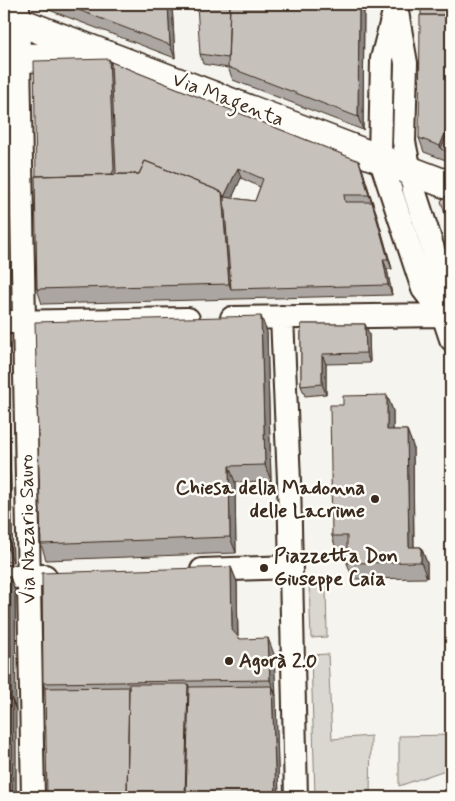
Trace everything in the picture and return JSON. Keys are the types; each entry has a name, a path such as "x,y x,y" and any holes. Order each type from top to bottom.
{"street":[{"path":"396,4 382,59 380,158 423,289 444,315"},
{"path":"396,4 406,63 404,142 414,190 446,289 444,315 451,339"},
{"name":"Via Magenta","path":"14,14 116,57 451,186"},
{"name":"Via Nazario Sauro","path":"14,14 11,57 14,322 30,577 33,797"},
{"path":"11,57 116,57"},
{"path":"14,322 444,315"},
{"path":"282,317 289,481 296,797"},
{"path":"178,571 291,567"},
{"path":"4,577 69,575"}],"shaded area":[{"path":"309,584 326,584 327,637 311,638"},
{"path":"328,654 332,739 371,736 370,796 315,797 311,655"},
{"path":"451,735 451,768 399,786 399,736"}],"building":[{"path":"63,4 168,4 170,45"},
{"path":"197,4 230,4 228,58 200,54"},
{"path":"230,4 359,4 358,117 228,67"},
{"path":"421,4 451,4 451,15 421,15"},
{"path":"420,15 451,15 451,118 440,146 419,138"},
{"path":"109,59 114,169 112,174 36,176 34,61"},
{"path":"111,62 359,161 369,195 344,195 345,202 372,202 388,259 383,259 388,285 231,289 224,197 222,192 145,161 139,174 115,174","holes":["238,168 263,179 255,201 224,197"]},
{"path":"451,125 451,153 441,149"},
{"path":"145,161 222,192 229,284 37,289 35,176 139,174"},
{"path":"446,196 451,198 451,233 441,201"},
{"path":"261,316 265,465 229,466 230,537 41,544 35,322"},
{"path":"301,324 365,324 366,353 322,354 322,384 301,386"},
{"path":"4,387 8,549 4,549"},
{"name":"Chiesa della Madonna delle Lacrime","path":"387,395 387,430 407,430 409,547 421,547 421,562 347,563 347,536 332,536 330,405 343,405 343,396"},
{"path":"231,567 232,630 240,639 268,638 270,680 43,683 42,573"},
{"path":"4,577 10,577 11,697 4,697"},
{"path":"129,684 188,684 185,797 127,797"},
{"path":"272,686 276,797 186,797 189,687"},
{"path":"129,687 127,797 47,796 45,688"},
{"path":"4,700 12,700 12,797 4,797"}],"place":[{"name":"Chiesa della Madonna delle Lacrime","path":"375,499"},
{"name":"Piazzetta Don Giuseppe Caia","path":"264,568"},
{"name":"Agorà 2.0","path":"229,661"}]}
